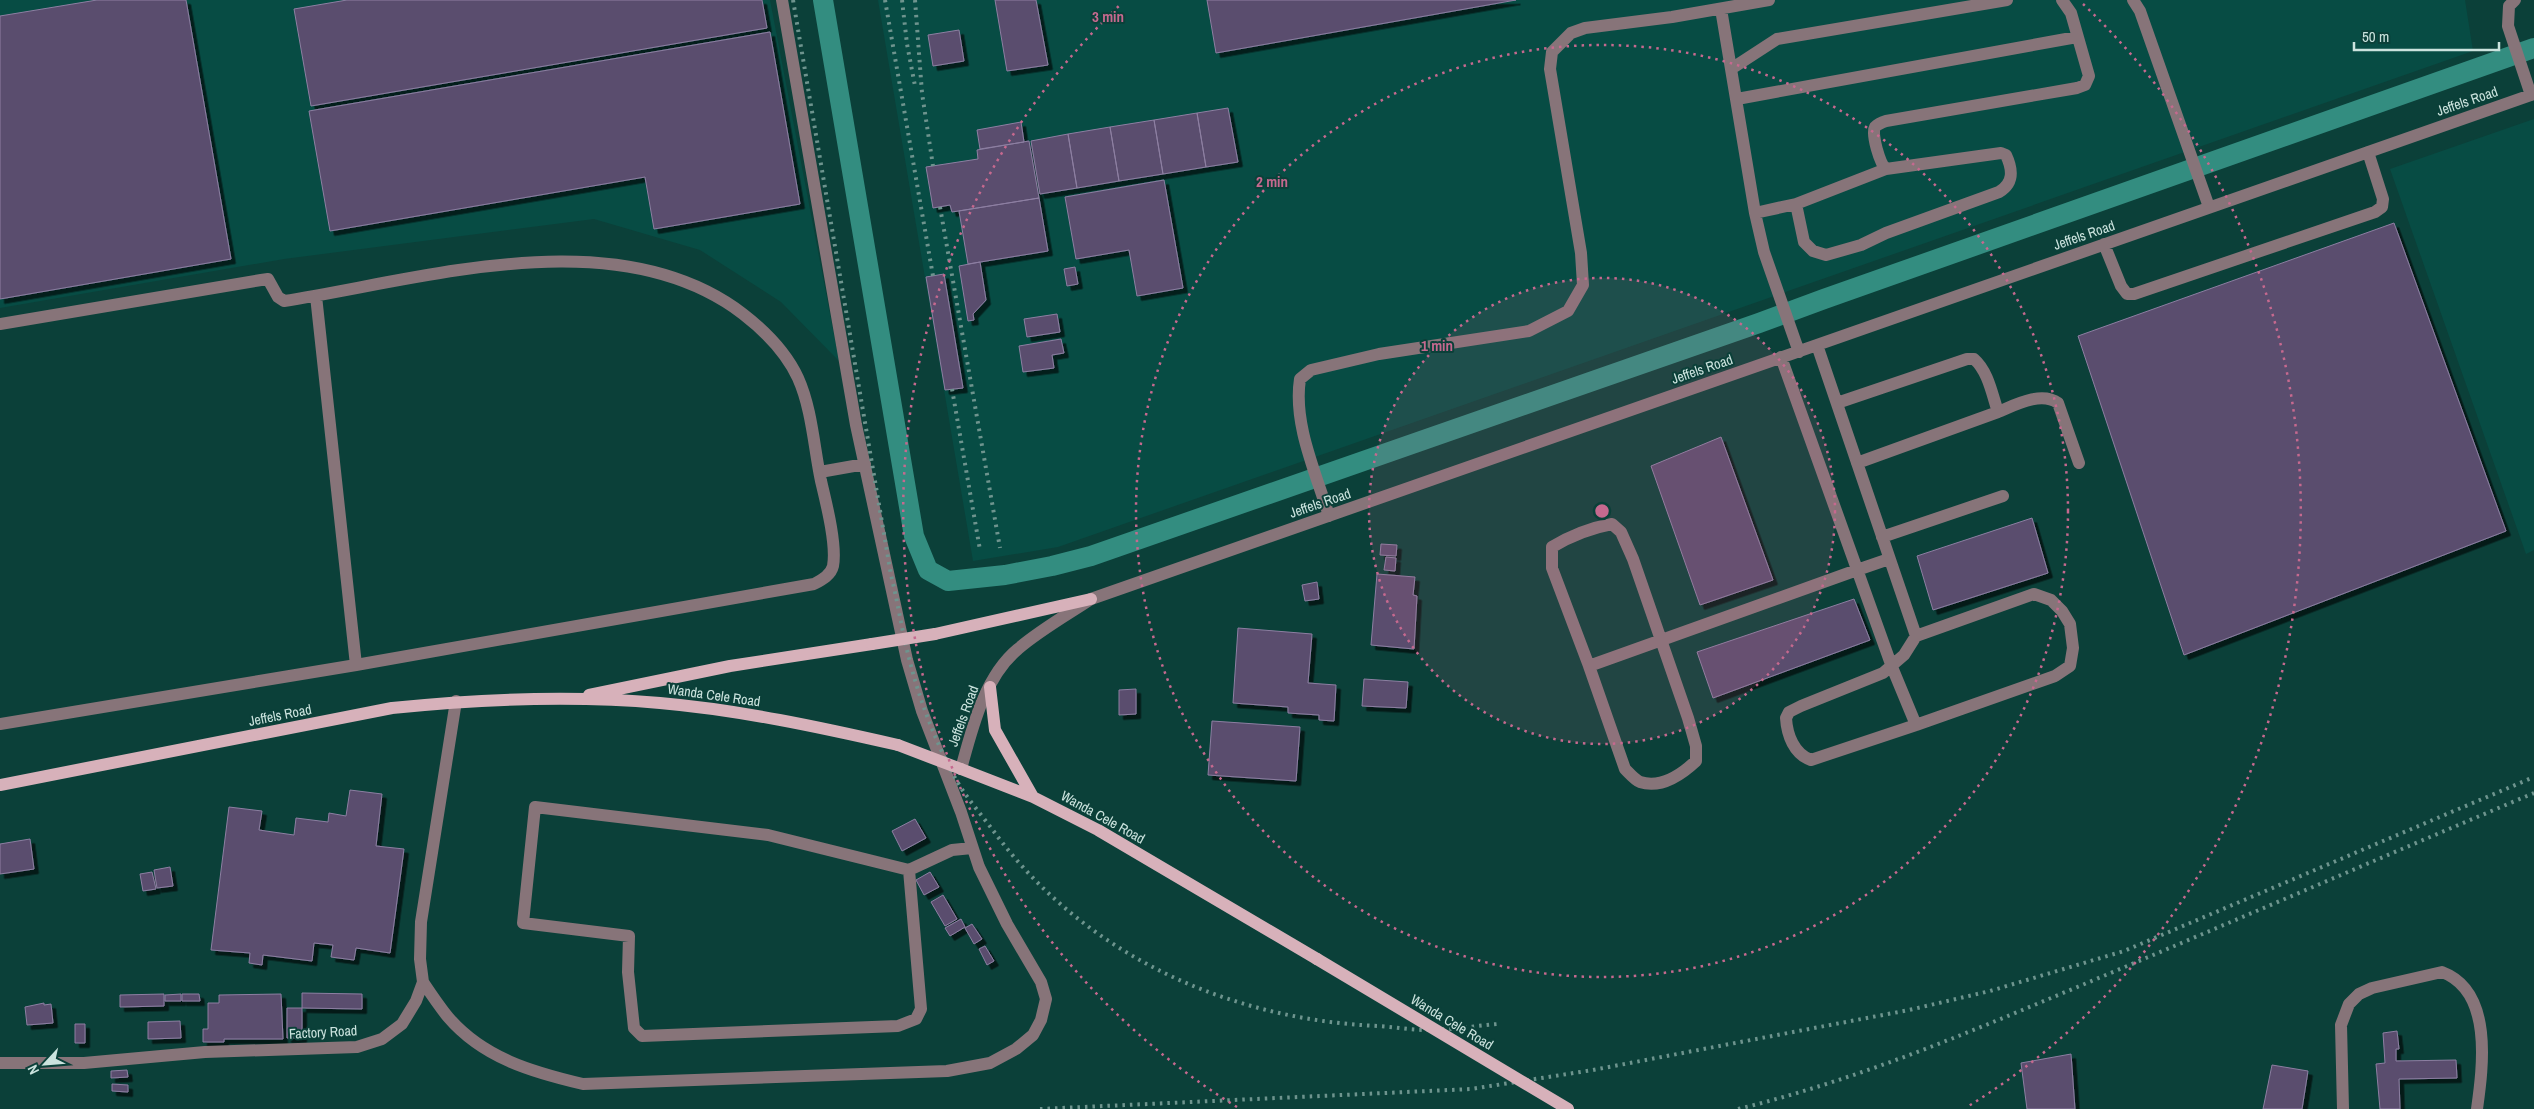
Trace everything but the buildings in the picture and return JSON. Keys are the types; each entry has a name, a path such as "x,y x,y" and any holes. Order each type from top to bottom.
{"main road":[{"path":"569,699 730,666 935,634 1091,599"},
{"path":"990,687 995,730 1033,797"},
{"name":"Jeffels Road","path":"0,784 392,708 456,702 569,699"},
{"name":"Wanda Cele Road","path":"569,699 660,703 782,719 898,745 1033,797 1098,830 1568,1109"}],"street":[{"path":"423,982 448,1017 471,1040 493,1054 535,1073 583,1084 947,1071 990,1063 1016,1049 1033,1035 1041,1020 1046,999 1040,982 1007,924 972,848 961,812 922,711 907,660 865,464 782,0"},
{"path":"1330,516 1307,445 1297,396 1300,379 1311,370 1369,356 1529,331 1568,311 1579,295 1583,284 1581,253 1550,69 1552,52 1571,33 1585,28 1721,9 1769,0"},
{"path":"1731,69 1777,39 2007,0"},
{"path":"1886,168 1880,160 1874,132 1876,127 1886,121 2077,88 2084,85 2089,76 2071,13 2062,0"},
{"path":"2133,0 2140,11 2209,207"},
{"path":"2515,0 2509,6 2508,26 2532,94"},
{"path":"1721,9 1755,213 1764,252 1799,352"},
{"path":"1737,99 2077,37"},
{"name":"Jeffels Road","path":"961,769 970,735 990,687 1016,650 1091,599 2532,94"},
{"path":"2104,244 2121,286 2126,294 2134,294 2375,212 2382,207 2384,199 2368,152"},
{"path":"1755,213 1796,204 1886,168 2001,153 2006,155 2009,160 2010,182 1999,192 1886,233 1861,245 1826,255 1813,251 1804,242 1796,204"},
{"path":"0,324 268,279 278,297 284,300 454,271 548,260 595,262 644,270 696,285 728,303 764,330 786,358 798,379 809,417 831,523 833,566 826,578 814,584 356,665 0,724"},
{"path":"316,296 356,665"},
{"path":"1817,345 1916,636"},
{"path":"1782,357 1892,666 1916,725"},
{"path":"1837,403 1961,360 1974,359 1984,370 1998,412"},
{"path":"1857,463 2042,398 2052,398 2058,403 2079,462"},
{"path":"820,472 865,464"},
{"path":"1882,538 2003,496"},
{"path":"1612,524 1621,532 1633,559 1696,746 1696,761 1681,774 1657,784 1638,782 1625,769 1589,666 1552,568 1552,547 1569,537 1593,527 1612,524"},
{"path":"1589,666 1890,559"},
{"path":"2034,594 2050,600 2062,611 2070,624 2073,648 2070,666 2055,676 1811,760 1801,756 1795,748 1786,725 1789,712 1878,677 1892,666 1904,654 1916,636 2034,594"},
{"name":"Factory Road","path":"0,1063 84,1063 205,1052 357,1048 382,1039 402,1024 416,1001 423,982 420,959 421,922 456,702"},
{"path":"909,870 920,1009 916,1019 898,1026 647,1037 637,1034 634,1028 628,972 629,936 523,923 535,807 768,835 909,870 952,850 972,848"},
{"path":"2343,1109 2341,1025 2349,1004 2359,994 2372,988 2442,972 2462,983 2477,1010 2482,1074 2477,1109"}],"shaded area":[{"path":"0,0 770,0 839,361 781,302 700,250 594,219 284,259 0,308"},
{"path":"878,0 2465,0 2473,51 1058,547 973,561"},
{"path":"2534,119 2534,550 2526,554 2390,169"}],"waterway":[{"path":"823,0 914,536 928,570 948,581 1005,575 1091,556 1759,323 2534,48"}],"railway":[{"path":"793,0 891,575 904,638 928,718 946,760 972,804 1031,876 1072,914 1116,946 1164,973 1215,994 1268,1010 1323,1021 1414,1030 1453,1029 1498,1024"},
{"path":"885,0 933,276"},
{"path":"902,0 907,44 915,86"},
{"path":"915,0 922,93 933,166"},
{"path":"940,207 1000,548"},
{"path":"952,389 980,550"},
{"path":"1040,1109 1471,1089 1593,1070 1909,1010 1990,991 2124,951 2534,777"},
{"path":"1738,1109 1829,1083 1918,1052 2094,980 2534,793"}]}
